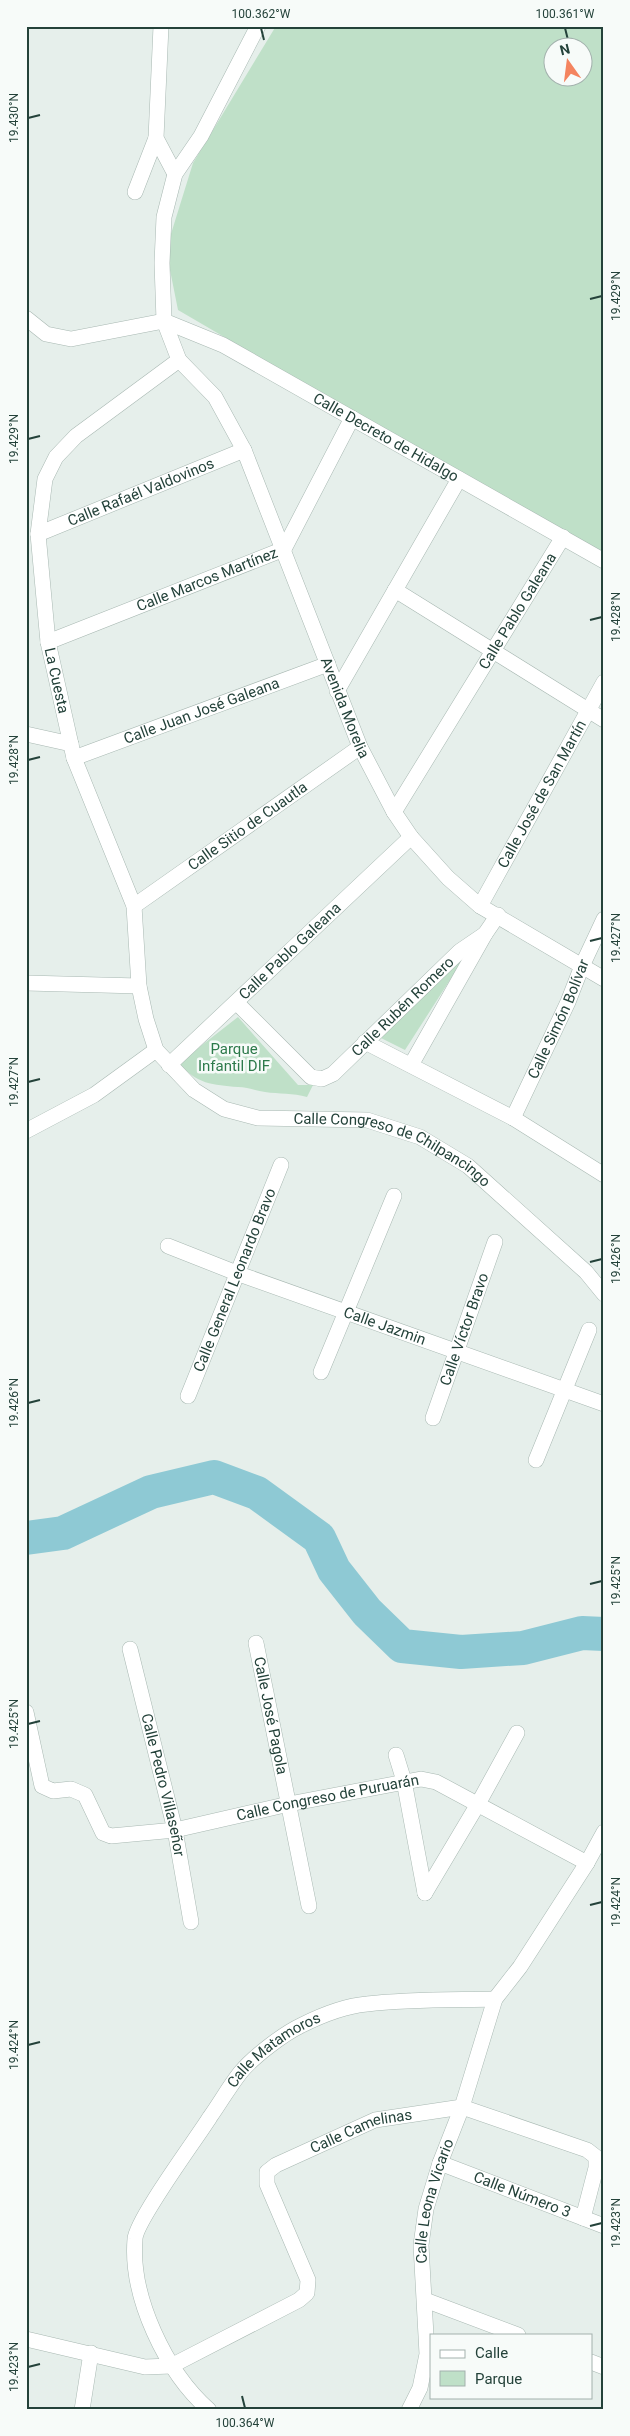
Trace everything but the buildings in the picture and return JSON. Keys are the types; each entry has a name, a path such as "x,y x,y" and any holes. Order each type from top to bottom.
{"street":[{"path":"135,192 156,138 162,26"},
{"path":"179,360 164,321 162,263 164,217 175,174 201,136 258,26"},
{"path":"156,138 175,174"},
{"path":"26,318 46,334 71,339 164,321"},
{"name":"Calle Decreto de Hidalgo","path":"164,321 223,345 604,561"},
{"name":"Avenida Morelia","path":"179,360 215,397 244,450 360,747 394,812 411,837 448,878 480,906 604,979"},
{"name":"La Cuesta","path":"156,1050 146,1019 139,986 134,906 73,751 48,642 38,534 45,479 56,457 76,436 179,360"},
{"name":"Calle Marcos Martínez","path":"48,642 284,549 352,418"},
{"name":"Calle Rafaél Valdovinos","path":"38,534 244,450"},
{"path":"337,691 459,479"},
{"name":"Calle Pablo Galeana","path":"394,812 563,537"},
{"path":"395,590 604,720"},
{"name":"Calle Juan José Galeana","path":"73,751 328,664"},
{"name":"Calle José de San Martín","path":"480,906 586,710 604,682"},
{"path":"26,734 73,751"},
{"name":"Calle Sitio de Cuautla","path":"134,906 360,747"},
{"name":"Calle Pablo Galeana","path":"168,1065 237,1003 411,837"},
{"path":"412,1066 485,934 498,915"},
{"name":"Calle Simón Bolívar","path":"513,1118 568,1002 604,919"},
{"name":"Calle Rubén Romero","path":"237,1003 311,1077 322,1079 333,1074 460,951 485,934"},
{"path":"26,983 139,986"},
{"path":"365,1042 513,1118 604,1175"},
{"path":"26,1131 94,1095 156,1050"},
{"name":"Calle Congreso de Chilpancingo","path":"156,1050 168,1065 194,1090 224,1109 258,1118 367,1120 420,1136 468,1166 586,1272 604,1294"},
{"name":"Calle General Leonardo Bravo","path":"188,1396 239,1274 281,1165"},
{"path":"321,1372 394,1196"},
{"name":"Calle Víctor Bravo","path":"433,1418 496,1242"},
{"name":"Calle Jazmin","path":"168,1246 239,1274 604,1404"},
{"path":"536,1460 589,1330"},
{"name":"Calle José Pagola","path":"256,1643 309,1906"},
{"name":"Calle Pedro Villaseñor","path":"130,1649 175,1830 191,1922"},
{"name":"Calle Congreso de Puruarán","path":"26,1712 42,1786 53,1791 71,1789 85,1795 103,1833 111,1836 175,1830 289,1804 421,1779 436,1782 587,1863"},
{"path":"396,1754 404,1781 425,1893 478,1804 517,1733"},
{"path":"495,1999 520,1967 587,1863 604,1832"},
{"name":"Calle Leona Vicario","path":"410,2410 420,2388 427,2354 421,2245 426,2209 440,2163 462,2107 495,1999"},
{"name":"Calle Matamoros","path":"171,2366 149,2320 140,2292 135,2266 135,2236 149,2210 240,2073 269,2048 301,2026 335,2011 365,2004 495,1999"},
{"path":"462,2107 587,2150 596,2157 596,2168 583,2218"},
{"name":"Calle Camelinas","path":"171,2366 299,2300 306,2293 308,2280 267,2184 267,2172 276,2164 375,2120 462,2107"},
{"name":"Calle Número 3","path":"440,2163 604,2226"},
{"path":"424,2300 515,2334"},
{"path":"26,2339 145,2367 171,2366 191,2394 209,2410"},
{"path":"82,2410 91,2353"},
{"path":"592,2362 604,2367"}],"green space":[{"path":"276,26 604,26 604,559 178,310 166,250 193,163"},
{"path":"473,944 405,1050 377,1036"},
{"name":"Parque Infantil DIF","path":"238,1017 298,1085 313,1085 307,1097 206,1082 192,1075 179,1063"}],"waterway":[{"path":"26,1538 63,1533 151,1492 214,1477 257,1493 319,1538 334,1570 367,1612 402,1646 461,1652 523,1648 582,1633 604,1634"}]}
